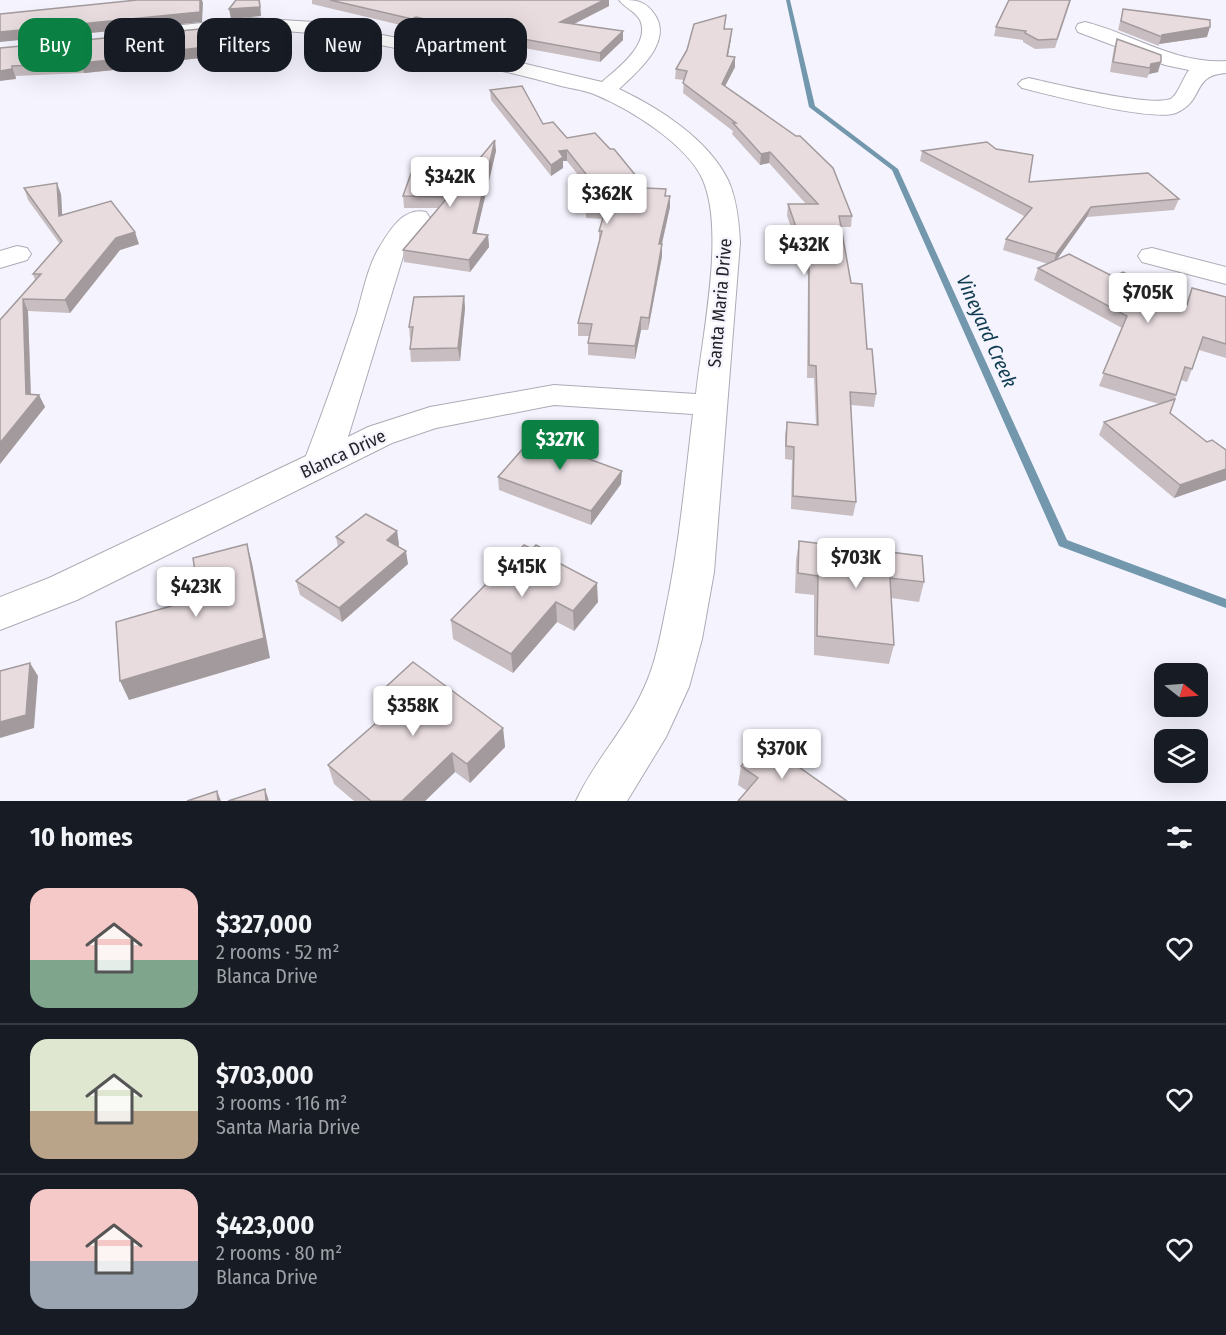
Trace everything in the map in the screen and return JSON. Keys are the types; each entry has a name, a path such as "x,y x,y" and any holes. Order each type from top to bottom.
{"street":[{"path":"606,90 638,59 652,35 646,11 628,0"},
{"name":"Santa Maria Drive","path":"185,30 261,24 336,31 518,68 606,90 658,120 679,137 702,159 716,182 723,208 726,245 694,572 681,639 667,687 644,737 600,801"},
{"path":"1085,28 1172,61 1217,67"},
{"path":"1029,84 1105,101 1166,109 1181,102 1196,75 1217,67"},
{"path":"321,464 348,388 391,250 417,218"},
{"path":"1152,256 1226,276"},
{"name":"Blanca Drive","path":"0,614 63,589 380,435 430,418 554,395 711,405"}],"building":[{"path":"137,0 200,0 200,12 140,18 104,18 104,22 92,23 92,18 18,18 18,30 0,32 0,14"},
{"path":"236,0 259,0 260,7 229,9"},
{"path":"330,0 604,0 560,22 623,31 600,53 527,40 527,18 408,18"},
{"path":"1009,0 1070,0 1057,39 1038,40 1025,33 1026,31 996,27"},
{"path":"1123,9 1210,20 1210,27 1162,35 1162,37 1121,21"},
{"path":"726,15 724,29 732,29 727,56 735,57 722,84 796,136 800,136 833,168 852,216 839,216 851,283 862,284 867,349 872,349 876,394 850,392 856,502 793,496 794,447 786,446 787,422 818,425 816,366 809,365 809,264 788,204 818,204 770,152 761,154 733,123 736,123 683,83 687,71 676,69 687,50 694,24"},
{"path":"197,29 197,48 185,50 185,30"},
{"path":"104,38 104,61 92,62 92,39"},
{"path":"1117,39 1161,55 1161,62 1151,64 1150,68 1113,62"},
{"path":"18,46 18,66 0,71 0,48"},
{"path":"522,86 543,124 553,122 567,138 595,133 610,149 614,149 646,188 666,189 665,196 670,196 659,244 662,244 649,318 641,317 635,346 588,343 592,324 578,323 606,208 586,206 593,183 567,150 559,151 563,157 551,165 490,90"},
{"path":"495,140 473,233 488,235 469,260 403,250 448,197 403,196 414,165 442,165 441,169 471,169"},
{"path":"987,142 996,149 1033,155 1029,182 1148,173 1179,199 1091,207 1056,254 1006,239 1032,208 922,151"},
{"path":"57,183 59,216 111,201 135,232 116,238 65,300 23,299 26,394 39,395 0,443 0,320 41,274 33,274 62,241 24,188"},
{"path":"1069,254 1114,277 1123,272 1187,305 1192,288 1226,297 1226,344 1203,337 1192,369 1185,367 1176,395 1103,373 1127,316 1038,268"},
{"path":"464,296 458,348 410,349 413,327 409,327 414,297"},
{"path":"1175,399 1170,413 1207,442 1212,440 1226,450 1226,469 1180,485 1104,422"},
{"path":"541,428 573,440 564,450 622,471 591,511 498,477"},
{"path":"366,514 397,531 387,540 406,551 339,608 296,581 344,542 336,537"},
{"path":"799,541 922,556 924,582 890,578 894,645 817,636 818,576 798,573"},
{"path":"247,544 264,638 120,681 116,622 199,598 193,558"},
{"path":"524,545 532,549 536,545 559,558 555,561 597,583 573,611 556,602 511,654 451,620"},
{"path":"413,662 503,728 467,764 452,753 402,801 371,801 328,765 392,709 376,696"},
{"path":"30,663 26,715 0,722 0,671"},
{"path":"762,741 847,801 738,801 758,778 741,766"},
{"path":"265,789 266,801 228,801"},
{"path":"217,791 218,801 187,801"}],"waterway":[{"name":"Vineyard Creek","path":"788,0 812,107 895,169 1063,543 1226,604"}]}
